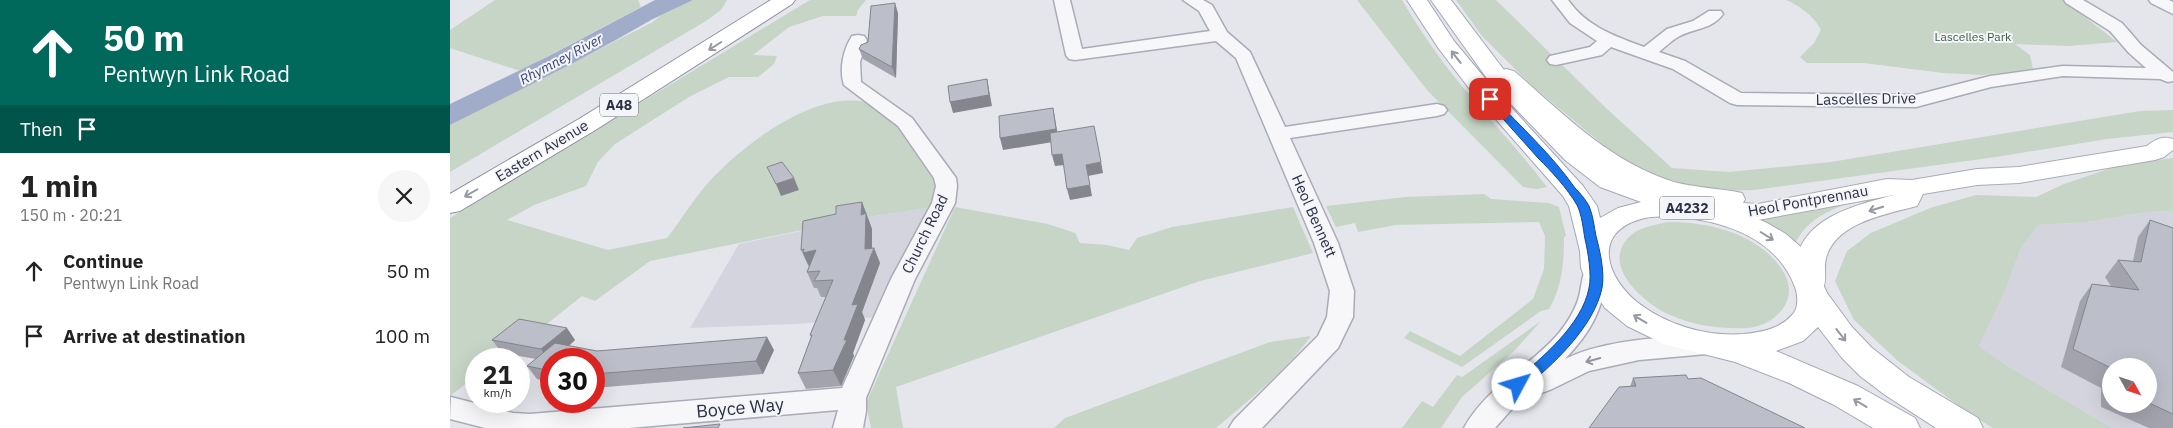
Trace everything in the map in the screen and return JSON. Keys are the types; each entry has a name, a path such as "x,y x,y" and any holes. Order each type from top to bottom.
{"main road":[{"path":"717,25 752,0"},
{"name":"Eastern Avenue","path":"450,184 757,0"},
{"name":"Eastern Avenue","path":"450,205 588,124 785,0"},
{"path":"743,28 792,0"},
{"path":"1417,0 1446,45 1480,88 1574,192 1583,206 1595,261 1604,286 1616,300 1631,313 1673,335 1715,345 1775,364 1839,391 1902,428"},
{"name":"A4232","path":"1441,0 1496,75 1574,155 1597,173 1622,187 1747,225 1766,235 1784,248 1797,261 1812,290 1838,331 1859,356 1906,391 1965,428"},
{"path":"1475,48 1579,140 1613,165 1644,180 1675,190 1724,198 1763,199 1855,193"},
{"name":"Heol Pontprennau","path":"1693,209 1741,214 1758,212 1887,187 1912,188 1977,177 2019,175 2155,152 2169,144"},
{"name":"Heol Pontprennau","path":"1715,345 1752,346 1788,335 1806,321 1812,309 1812,258 1817,244 1836,226 1853,217 1907,200 1912,188"},
{"name":"A4232","path":"1595,261 1604,229 1614,221 1628,214 1652,209 1693,209"}],"street":[{"path":"1062,0 1075,55 1220,35"},
{"name":"Heol Bennett","path":"1191,0 1206,8 1220,35 1244,56 1337,270 1342,291 1340,317 1329,341 1244,428"},
{"name":"Lascelles Drive","path":"1560,0 1569,13 1584,28 1609,40 1679,66 1737,99 1916,101 1990,82 2063,71 2099,71 2169,77"},
{"name":"Lascelles Drive","path":"2072,0 2116,27 2135,49 2169,77"},
{"path":"2157,0 2173,9"},
{"path":"1647,53 1673,33 1699,25 1715,14"},
{"name":"Church Road","path":"848,428 852,411 852,398 896,293 944,202 948,186 945,178 905,122 853,85 850,72 858,40"},
{"path":"1556,60 1596,51 1609,40"},
{"path":"1278,134 1438,110"},
{"path":"1479,428 1505,396 1546,363 1572,334 1592,301 1596,288 1595,261"},
{"path":"1505,396 1600,358 1639,350 1715,345"},
{"name":"Boyce Way","path":"451,408 513,424 530,425 852,398"}],"shaded area":[{"path":"934,207 878,317 796,324 690,328 739,244 867,217"},
{"path":"2173,211 2173,428 2112,428 2004,364 1979,346 2006,289 2021,248 2038,225 2087,222 2147,212"}],"green space":[{"path":"495,0 638,0 641,7 520,71 450,48 450,30"},
{"path":"682,0 727,0 721,10 706,21 450,172 450,125 653,22"},
{"path":"810,0 866,0 856,16 823,16 789,27 753,55 777,56 774,64 758,77 729,77 689,97 615,144 598,162 586,186 534,205 507,220 608,250 667,238 708,183 740,152 760,137 782,122 806,111 829,103 851,100 872,104 890,116 938,181 934,207 867,217 650,261 595,301 582,296 538,331 534,331 512,348 465,348 465,384 450,396 450,218"},
{"path":"1357,0 1402,0 1415,22 1453,75 1547,187 1537,189 1523,187 1427,90"},
{"path":"1456,0 1496,0 1607,109 1672,168 1729,172 1831,162 2140,111 2173,110 2173,132 2107,139 1996,157 1754,190 1722,191 1693,186 1655,176 1624,162 1532,86 1482,36"},
{"name":"Lascelles Park","path":"1786,0 2063,0 2117,42 2069,46 2015,44 2030,55 2033,69 1982,75 1943,73 1864,63 1807,63 1800,57 1814,43 1821,30 1806,12"},
{"path":"2173,158 2173,211 2147,212 2087,222 2038,225 2021,248 2006,289 1979,346 2004,364 2112,428 1993,428 1970,414 1898,361 1854,320 1835,281 1847,251 1871,233 1930,208 1976,195 2036,197 2064,184 2120,165"},
{"path":"1484,194 1491,199 1549,203 1559,207 1566,236 1564,237 1563,265 1557,292 1549,309 1541,311 1462,367 1404,338 1410,331 1460,356 1533,299 1544,269 1545,236 1539,222 1396,225 1358,232 1355,223 1336,227 1326,206 1406,197"},
{"path":"1857,200 1822,215 1807,227 1796,242 1757,220"},
{"path":"955,207 1048,224 1075,233 1080,243 1107,245 1129,250 1137,238 1172,227 1293,207 1313,253 1200,281 896,387 903,428 871,428 866,403"},
{"path":"1668,222 1698,224 1726,230 1745,238 1766,251 1782,270 1787,281 1789,292 1786,303 1778,314 1768,322 1752,327 1718,327 1698,324 1679,319 1660,310 1638,293 1629,283 1623,272 1620,260 1621,248 1629,237 1637,231"},
{"path":"1541,321 1514,351 1462,397 1441,428 1402,428 1422,401 1433,407 1457,375 1462,377"},
{"path":"1311,336 1278,373 1216,428 1054,428 1065,418 1270,342"}],"water":[{"name":"Rhymney River","path":"655,0 693,0 656,17 577,61 450,125 450,104 549,56"}],"building":[{"path":"895,3 892,67 859,49 861,45 868,42 871,6"},
{"path":"987,79 989,95 950,102 948,86"},
{"path":"1053,108 1056,129 1000,138 999,116"},
{"path":"1094,126 1101,162 1086,165 1090,185 1067,189 1062,154 1052,155 1050,133"},
{"path":"782,162 794,178 776,184 767,167"},
{"path":"862,202 861,215 866,213 865,249 874,248 852,305 858,304 844,340 847,340 833,370 798,373 812,335 810,335 833,280 814,281 820,271 807,272 816,250 803,253 804,249 801,250 803,221 836,214 836,206"},
{"path":"2150,220 2173,228 2173,414 2158,407 2158,358 2102,358 2102,364 2073,349 2092,284 2139,290 2118,260 2141,262"},
{"path":"519,319 567,328 540,349 492,340"},
{"path":"767,337 756,361 605,373 605,350"},
{"path":"555,343 581,348 549,348"},
{"path":"540,355 540,369 530,367 530,364"},
{"path":"1686,375 1688,379 1701,378 1805,428 1589,428 1619,387 1636,386 1633,378"},
{"path":"720,424 718,428 683,428"}],"route":[{"path":"1490,99 1574,192 1583,206 1594,250 1596,288 1592,301 1572,334 1560,349 1546,363 1518,385"}]}
